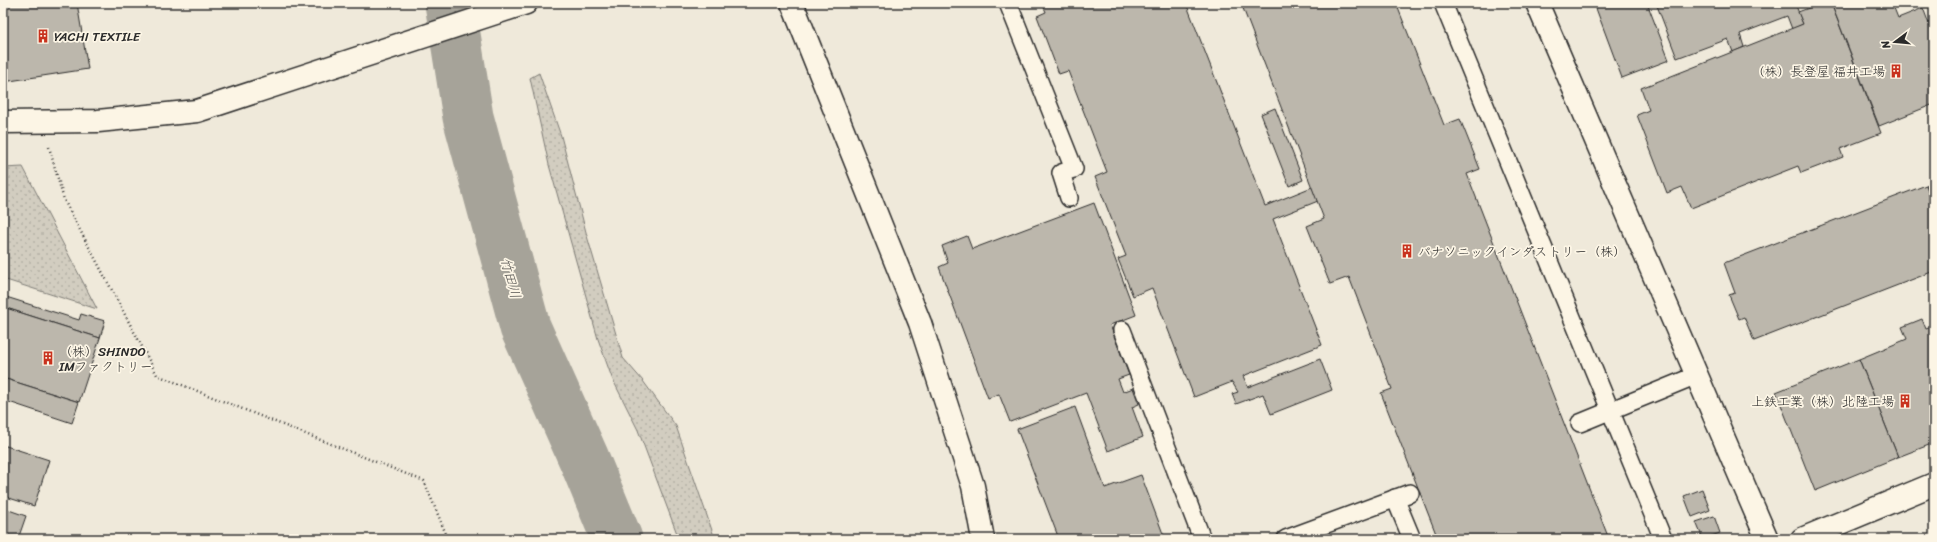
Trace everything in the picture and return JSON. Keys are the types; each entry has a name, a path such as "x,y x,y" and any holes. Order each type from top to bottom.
{"street":[{"path":"3,122 98,121 197,111 266,90 526,3"},
{"path":"792,3 920,323 973,486 983,539"},
{"path":"1537,3 1767,539"},
{"path":"1802,539 1934,484"}],"lane":[{"path":"1008,3 1074,169 1061,173 1069,198"},
{"path":"1443,3 1663,539"},
{"path":"1122,330 1202,539"},
{"path":"1580,423 1697,375"},
{"path":"1286,539 1403,496 1412,539"}],"path":[{"path":"42,122 64,200 157,375 424,481 448,539"}],"shaded area":[{"path":"539,73 561,136 587,236 623,358 643,381 676,426 715,539 679,539 638,430 612,378 598,339 549,165 530,78"},
{"path":"23,167 97,309 3,279 3,168"}],"building":[{"name":"YACHI TEXTILE","path":"3,3 77,3 88,69 3,82"},
{"path":"1042,3 1186,3 1265,206 1312,187 1318,201 1273,219 1322,345 1243,376 1248,387 1320,359 1332,390 1271,414 1263,394 1236,404 1232,394 1238,392 1232,382 1194,397 1152,288 1133,296 1118,259 1126,256 1095,177 1107,172 1068,71 1059,74 1037,16 1046,12"},
{"name":"パナソニックインダストリー（株）","path":"1241,3 1396,3 1444,125 1460,119 1480,169 1467,174 1609,539 1438,539 1381,393 1392,389 1349,277 1330,284 1307,226 1324,219"},
{"path":"1594,3 1647,3 1669,60 1622,78"},
{"path":"1656,3 1795,3 1803,24 1792,29 1787,16 1740,34 1744,47 1733,52 1728,39 1677,58"},
{"path":"1822,3 1831,3 1881,133 1840,149 1843,157 1801,173 1798,166 1691,208 1682,187 1667,193 1637,115 1649,110 1641,88 1803,24 1798,12"},
{"name":"（株）長登屋 福井工場","path":"1831,3 1892,3 1898,18 1923,8 1934,37 1934,104 1879,126"},
{"path":"1275,108 1303,180 1289,186 1261,114"},
{"path":"1934,182 1934,200 1932,201 1926,185"},
{"path":"1926,185 1934,207 1934,271 1754,341 1744,317 1739,319 1729,295 1735,293 1724,263"},
{"path":"1094,203 1136,315 1110,325 1129,375 1118,379 1123,392 1133,388 1139,404 1132,407 1143,437 1108,451 1086,393 1010,422 999,394 988,398 939,267 948,263 942,246 967,236 972,249"},
{"path":"3,296 79,320 81,314 105,321 100,338 3,307"},
{"name":"（株）SHINDO IMファクトリー","path":"3,307 100,338 79,402 3,378"},
{"name":"上鉄工業（株）北陸工場","path":"1922,319 1926,329 1934,326 1934,443 1898,457 1859,359 1907,339 1902,327"},
{"path":"1859,359 1898,457 1815,491 1776,392"},
{"path":"3,378 79,402 72,423 3,400"},
{"path":"1075,407 1105,488 1141,475 1165,539 1059,539 1017,429"},
{"path":"3,445 49,460 34,506 3,496"},
{"path":"1702,489 1710,510 1692,517 1684,496"},
{"path":"3,508 26,516 18,539 3,539"},
{"path":"1714,516 1720,533 1703,539 1696,522"}],"waterway":[{"name":"竹田川","path":"450,3 468,117 525,327 584,459 617,539"}],"place":[{"name":"YACHI TEXTILE","path":"43,36"},
{"name":"（株）長登屋 福井工場","path":"1896,71"},
{"name":"パナソニックインダストリー（株）","path":"1407,251"},
{"name":"（株）SHINDO IMファクトリー","path":"48,358"},
{"name":"上鉄工業（株）北陸工場","path":"1905,401"}]}
